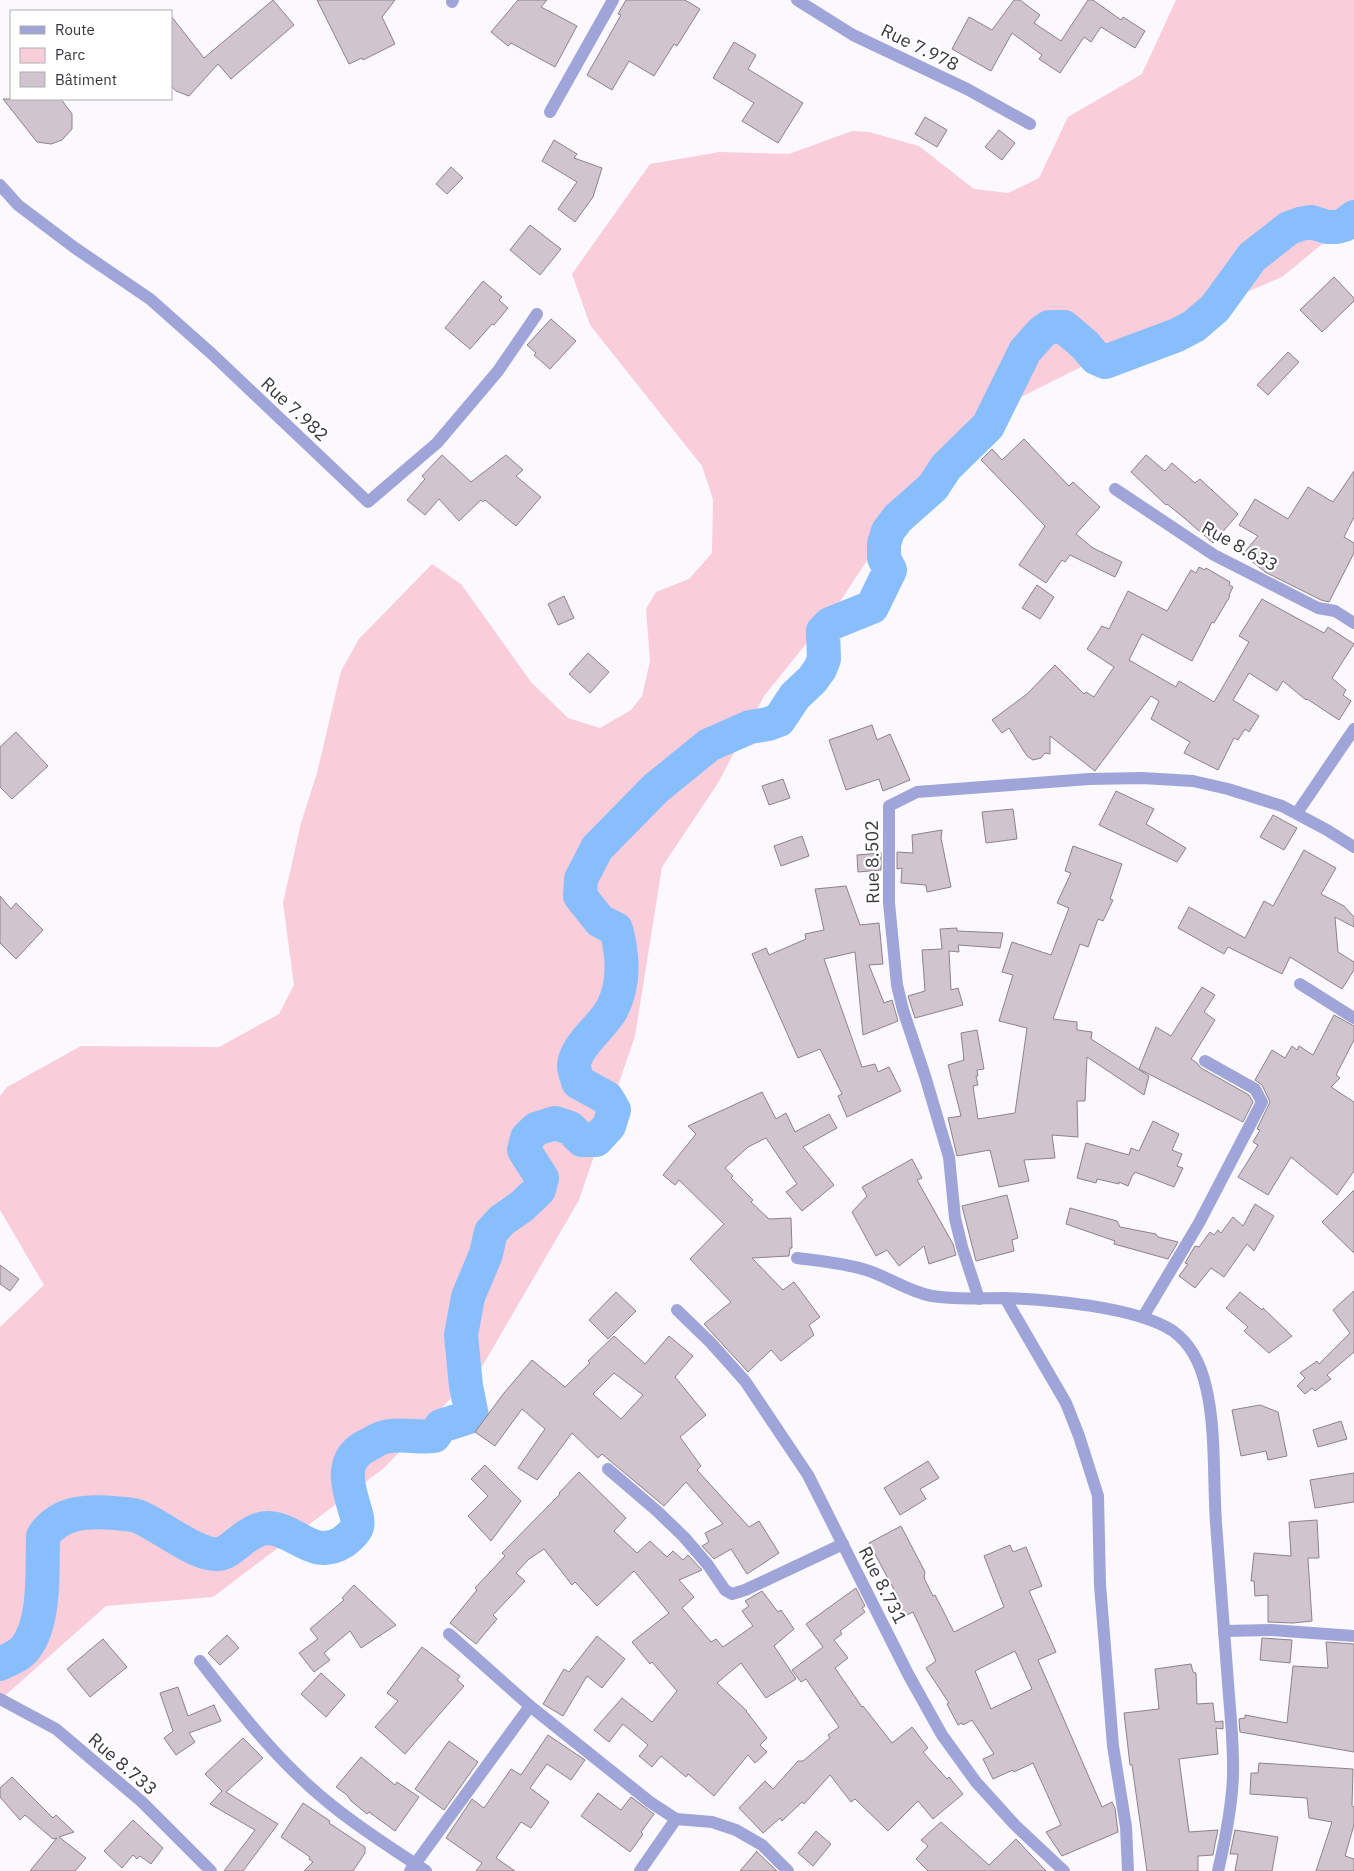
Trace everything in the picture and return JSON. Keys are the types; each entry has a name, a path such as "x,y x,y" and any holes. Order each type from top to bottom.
{"street":[{"path":"550,112 613,0"},
{"name":"Rue 7.978","path":"797,0 853,35 967,89 1030,124"},
{"name":"Rue 7.982","path":"0,184 18,204 75,248 150,299 212,354 368,502 437,443 498,371 537,314"},
{"name":"Rue 8.633","path":"1115,489 1214,555 1318,608 1334,611 1354,624"},
{"path":"1297,814 1354,729"},
{"name":"Rue 8.502","path":"979,1299 962,1247 955,1218 949,1157 897,985 889,903 889,806 917,792 1089,779 1142,778 1193,781 1228,789 1276,804 1327,830 1354,847"},
{"path":"1300,984 1354,1018"},
{"path":"1143,1317 1200,1223 1262,1102 1255,1089 1205,1061"},
{"path":"796,1258 848,1265 868,1270 928,1296 949,1299 1004,1298 1092,1307 1143,1317 1172,1330 1186,1342 1196,1357 1206,1387 1210,1415 1234,1765 1223,1851 1218,1871"},
{"path":"1004,1298 1066,1403 1079,1436 1098,1496 1100,1586 1113,1746 1126,1828 1128,1871"},
{"name":"Rue 8.731","path":"677,1310 711,1343 745,1381 808,1474 908,1674 942,1735 976,1782 1015,1825 1064,1871"},
{"path":"608,1469 684,1537 708,1565 725,1590 732,1594 745,1590 843,1544"},
{"path":"1224,1631 1271,1630 1354,1636"},
{"path":"449,1634 530,1706 650,1802 676,1820 712,1822 736,1830 762,1845 788,1871"},
{"path":"200,1661 243,1716 288,1764 328,1802 417,1869 530,1706"},
{"name":"Rue 8.733","path":"0,1699 56,1729 142,1802 211,1871"},
{"path":"640,1871 676,1820"}],"green space":[{"path":"1176,0 1354,0 1354,218 1282,277 1139,338 1021,397 921,479 839,603 764,696 718,783 662,867 635,1036 579,1200 483,1365 384,1468 213,1597 106,1606 0,1700 0,1327 44,1285 0,1210 0,1096 7,1087 81,1046 219,1047 279,1014 294,985 283,903 301,823 317,773 341,671 359,639 432,564 461,584 531,682 568,718 600,728 631,710 642,696 650,661 646,609 656,592 689,579 712,553 713,499 702,466 590,325 572,274 650,164 720,152 789,154 852,131 869,132 919,146 974,189 1008,193 1039,178 1068,117 1142,74"}],"building":[{"path":"273,0 294,25 231,79 218,64 189,96 176,91 172,87 172,17 204,58"},
{"path":"317,0 395,0 382,17 395,44 363,60 362,58 349,64"},
{"path":"518,0 547,0 541,7 577,26 555,67 511,43 508,46 491,32"},
{"path":"626,0 685,0 700,9 677,46 674,44 654,76 629,61 612,90 587,75 621,15 618,14"},
{"path":"1014,0 1020,0 1040,15 1034,23 1061,41 1088,0 1093,0 1121,20 1123,17 1145,31 1135,48 1101,27 1091,42 1084,37 1060,73 1039,59 1042,55 1012,33 991,71 952,49 969,17 992,30"},
{"path":"734,42 756,55 748,69 803,103 778,143 742,121 754,103 713,78"},
{"path":"3,99 62,100 72,114 72,129 62,140 51,144 37,142"},
{"path":"925,117 947,130 937,147 915,134"},
{"path":"999,130 1015,143 1002,160 985,147"},
{"path":"554,140 577,154 574,158 602,168 593,197 575,222 558,209 577,182 542,161"},
{"path":"451,167 463,178 447,194 436,184"},
{"path":"530,225 561,249 540,275 510,250"},
{"path":"1334,277 1354,298 1354,301 1322,332 1300,310"},
{"path":"483,281 502,297 499,300 508,308 470,349 445,328"},
{"path":"551,319 576,341 550,369 534,355 536,353 527,345"},
{"path":"1288,352 1299,362 1268,395 1257,385"},
{"path":"1024,439 1069,486 1073,482 1100,507 1076,534 1093,548 1122,562 1115,577 1070,555 1065,562 1062,560 1046,583 1019,565 1045,526 981,460 992,449 1002,460"},
{"path":"442,455 471,482 506,455 523,470 516,476 541,497 516,526 485,500 483,502 481,500 459,521 439,499 425,515 407,500 425,479 422,476"},
{"path":"1146,455 1165,471 1172,463 1195,483 1200,479 1238,514 1213,543 1166,505 1131,472"},
{"path":"1354,471 1354,517 1344,537 1354,543 1354,553 1329,602 1321,600 1265,572 1243,554 1258,536 1239,525 1255,499 1288,519 1308,487 1333,502"},
{"path":"1199,567 1205,570 1206,568 1230,582 1229,585 1233,587 1230,596 1214,623 1212,622 1192,661 1142,634 1129,660 1176,687 1179,681 1214,702 1249,642 1239,636 1262,599 1324,633 1328,627 1354,644 1332,678 1346,690 1343,695 1351,701 1339,720 1306,700 1283,681 1277,691 1249,673 1233,700 1259,716 1249,732 1245,729 1238,740 1234,738 1218,770 1184,753 1190,742 1151,719 1159,701 1151,696 1095,771 1050,736 1050,754 1045,753 1041,758 1033,760 1027,756 1009,728 1002,733 992,720 1027,694 1055,665 1084,694 1086,692 1094,697 1114,667 1087,649 1102,626 1109,629 1128,591 1167,611 1191,570 1196,573"},
{"path":"1037,585 1054,597 1040,619 1022,608"},
{"path":"564,596 574,618 558,625 548,604"},
{"path":"588,653 609,672 590,693 569,674"},
{"path":"872,725 877,740 890,734 910,780 883,791 879,779 846,790 829,740"},
{"path":"16,732 48,766 12,799 0,787 0,747"},
{"path":"783,779 790,798 769,805 762,786"},
{"path":"1116,791 1154,809 1146,824 1186,848 1177,862 1099,825"},
{"path":"1013,809 1017,839 986,843 982,812"},
{"path":"1273,815 1297,828 1284,850 1260,837"},
{"path":"942,830 941,838 951,887 927,892 926,885 901,883 902,868 897,869 897,852 913,853 912,835"},
{"path":"802,836 809,856 781,866 774,846"},
{"path":"1073,846 1122,864 1110,899 1113,900 1103,921 1098,919 1088,947 1080,944 1053,1019 1077,1022 1077,1030 1092,1032 1091,1039 1149,1076 1144,1095 1087,1057 1085,1101 1077,1101 1078,1137 1052,1135 1055,1158 1024,1160 1029,1181 999,1187 990,1150 957,1156 948,1118 961,1116 948,1065 964,1060 961,1033 977,1030 984,1069 977,1070 978,1085 973,1086 978,1119 1015,1113 1027,1028 999,1021 1013,975 1002,972 1012,942 1051,955 1069,908 1057,903 1071,873 1065,871"},
{"path":"1304,850 1336,868 1321,894 1344,906 1354,917 1354,927 1335,917 1338,952 1354,962 1354,970 1342,989 1290,957 1282,974 1228,947 1224,954 1178,928 1189,907 1245,938 1264,901 1273,906"},
{"path":"881,853 881,870 858,872 857,855"},
{"path":"846,886 860,925 879,923 883,964 869,965 884,1003 892,1000 898,1021 863,1035 855,952 824,959 862,1067 875,1064 878,1072 889,1067 901,1091 847,1117 838,1096 842,1094 820,1049 798,1058 752,954 766,948 769,955 806,939 805,934 824,930 815,889"},
{"path":"0,896 11,909 16,903 43,930 16,959 0,943"},
{"path":"957,928 957,931 1003,933 1000,948 958,945 959,952 949,951 951,990 958,988 963,1005 915,1018 908,996 925,991 922,950 942,949 940,929"},
{"path":"1202,987 1215,995 1204,1012 1215,1020 1191,1059 1201,1068 1249,1095 1253,1102 1243,1122 1139,1069 1156,1027 1171,1036"},
{"path":"1334,1015 1354,1026 1354,1040 1336,1075 1340,1078 1331,1087 1354,1102 1354,1171 1337,1195 1291,1157 1268,1195 1238,1177 1258,1145 1253,1142 1260,1130 1257,1129 1270,1102 1262,1085 1255,1080 1272,1050 1285,1058 1292,1046 1297,1050 1299,1046 1313,1055"},
{"path":"762,1092 776,1119 786,1113 795,1132 829,1114 837,1128 803,1147 834,1185 802,1211 786,1192 797,1184 766,1138 748,1147 725,1168 733,1176 731,1178 753,1200 751,1202 769,1219 791,1218 792,1248 790,1248 789,1256 752,1258 783,1290 794,1282 820,1317 809,1325 814,1335 781,1361 771,1350 748,1372 704,1324 731,1302 690,1259 724,1224 679,1180 675,1185 663,1175 696,1134 688,1126"},
{"path":"1153,1121 1179,1134 1172,1150 1182,1154 1177,1166 1183,1168 1174,1187 1135,1172 1128,1186 1119,1182 1119,1184 1097,1179 1096,1183 1077,1178 1086,1143 1129,1155 1131,1148 1139,1151"},
{"path":"912,1159 922,1178 917,1180 953,1244 956,1255 929,1264 924,1246 899,1266 887,1250 876,1256 852,1212 867,1196 862,1187"},
{"path":"1354,1190 1354,1253 1322,1222"},
{"path":"1007,1195 1018,1238 1012,1240 1014,1251 976,1261 962,1206"},
{"path":"1255,1204 1274,1216 1254,1251 1247,1244 1224,1277 1211,1268 1195,1288 1179,1276 1188,1264 1185,1263 1195,1246 1199,1247 1210,1232 1214,1235 1218,1230 1221,1233 1233,1217 1243,1226"},
{"path":"1070,1208 1117,1221 1120,1227 1156,1234 1158,1237 1178,1242 1168,1259 1114,1244 1115,1241 1066,1224"},
{"path":"0,1265 19,1279 10,1291 0,1284"},
{"path":"1354,1291 1354,1352 1327,1375 1331,1379 1315,1391 1312,1388 1305,1394 1297,1386 1305,1378 1300,1373 1317,1361 1319,1364 1350,1333 1333,1310"},
{"path":"616,1292 636,1311 608,1339 589,1320"},
{"path":"1240,1292 1262,1310 1263,1308 1292,1336 1269,1353 1244,1331 1248,1327 1226,1308"},
{"path":"614,1336 645,1364 669,1336 693,1356 675,1377 706,1415 680,1437 701,1466 697,1470 749,1527 759,1521 779,1553 747,1574 731,1549 714,1559 702,1546 709,1542 705,1533 723,1524 686,1482 664,1506 602,1454 598,1458 572,1433 537,1480 518,1468 545,1429 522,1409 495,1446 475,1432 532,1360 565,1387 590,1363 588,1361","holes":["614,1373 643,1395 621,1419 593,1394"]},
{"path":"1260,1405 1278,1412 1287,1456 1268,1460 1266,1451 1241,1456 1232,1410"},
{"path":"1341,1421 1347,1439 1318,1447 1313,1430"},
{"path":"928,1461 939,1478 920,1489 926,1499 900,1515 884,1488"},
{"path":"485,1465 521,1501 491,1541 468,1516 488,1496 471,1479"},
{"path":"579,1472 626,1518 614,1531 637,1553 650,1541 667,1557 673,1551 683,1560 688,1555 702,1570 679,1580 694,1597 682,1608 711,1642 716,1639 723,1647 753,1626 742,1611 749,1606 745,1601 762,1591 778,1612 781,1610 794,1629 774,1646 796,1679 766,1698 741,1663 717,1683 747,1711 767,1738 760,1745 767,1752 755,1763 748,1755 714,1796 688,1774 686,1777 661,1756 652,1767 639,1756 648,1745 623,1724 609,1742 594,1730 622,1698 652,1722 677,1691 652,1662 650,1664 632,1642 669,1613 634,1571 597,1606 575,1582 572,1585 544,1549 529,1559 516,1573 525,1581 493,1615 497,1619 476,1644 450,1623 477,1590 475,1588 505,1556 502,1553"},
{"path":"1354,1473 1354,1502 1315,1508 1310,1480"},
{"path":"1317,1520 1319,1558 1308,1558 1312,1621 1293,1623 1268,1622 1268,1595 1255,1596 1254,1581 1251,1581 1254,1553 1291,1556 1289,1522"},
{"path":"901,1526 925,1572 924,1578 933,1596 935,1595 954,1632 1004,1607 984,1556 1010,1545 1013,1552 1026,1547 1042,1586 1029,1591 1056,1652 1038,1660 1102,1807 1112,1802 1115,1808 1118,1832 1062,1856 1046,1832 1061,1825 1033,1763 993,1779 983,1759 994,1754 972,1720 963,1725 962,1723 958,1725 947,1704 949,1703 926,1668 936,1661 913,1612 903,1617 894,1599 898,1597 869,1543","holes":["1015,1651 1032,1689 991,1709 975,1671"]},
{"path":"354,1585 396,1625 361,1648 350,1631 324,1653 330,1660 314,1672 299,1653 318,1639 310,1629 344,1600 342,1598"},
{"path":"856,1588 865,1606 862,1608 865,1612 840,1631 842,1634 834,1640 848,1658 835,1668 862,1707 892,1743 912,1727 928,1748 923,1752 947,1779 949,1777 963,1794 933,1819 918,1801 888,1831 855,1799 851,1802 830,1775 804,1804 802,1802 782,1821 780,1818 763,1833 739,1808 765,1781 773,1789 798,1761 803,1761 830,1738 828,1735 839,1727 806,1679 801,1682 792,1670 823,1647 806,1624"},
{"path":"227,1635 239,1648 220,1665 208,1653"},
{"path":"597,1636 625,1659 602,1688 587,1676 563,1716 543,1704 564,1669 569,1672"},
{"path":"1262,1638 1292,1640 1290,1663 1260,1660"},
{"path":"103,1639 127,1667 90,1697 67,1669"},
{"path":"1326,1642 1354,1644 1354,1752 1240,1732 1239,1719 1245,1718 1245,1715 1287,1723 1293,1666 1328,1668"},
{"path":"422,1647 460,1676 457,1680 464,1686 405,1754 375,1727 398,1701 387,1693"},
{"path":"1191,1664 1193,1672 1196,1673 1197,1704 1213,1703 1215,1722 1223,1721 1223,1729 1216,1728 1218,1754 1179,1759 1189,1832 1218,1830 1213,1855 1198,1856 1198,1871 1147,1871 1132,1765 1130,1765 1124,1713 1159,1709 1155,1669"},
{"path":"321,1673 345,1695 326,1717 301,1694"},
{"path":"178,1687 188,1716 214,1705 221,1721 189,1733 195,1742 176,1755 164,1738 173,1731 160,1693"},
{"path":"548,1735 585,1760 571,1780 547,1764 530,1788 549,1802 531,1828 521,1822 496,1858 515,1871 476,1871 482,1863 446,1838 472,1799 484,1808 511,1769 521,1775"},
{"path":"243,1738 263,1758 226,1792 278,1824 243,1871 224,1871 255,1830 210,1804 222,1791 205,1774"},
{"path":"449,1741 478,1762 444,1810 415,1789"},
{"path":"361,1757 395,1785 397,1782 419,1797 395,1831 369,1812 367,1814 336,1787"},
{"path":"1259,1763 1353,1769 1352,1806 1354,1807 1354,1825 1345,1856 1354,1859 1354,1871 1316,1871 1332,1822 1309,1818 1307,1798 1250,1794 1251,1773 1258,1773"},
{"path":"12,1777 53,1818 56,1815 74,1832 59,1837 86,1858 75,1871 30,1871 57,1838 53,1839 25,1815 20,1820 0,1797 0,1788"},
{"path":"598,1793 621,1810 631,1797 654,1814 630,1852 581,1816"},
{"path":"303,1803 365,1847 365,1853 353,1871 304,1871 313,1862 309,1859 310,1857 281,1837"},
{"path":"133,1820 163,1848 151,1864 140,1856 137,1859 133,1855 122,1868 104,1851"},
{"path":"941,1822 989,1865 1016,1839 1046,1871 928,1871 916,1859 928,1846 921,1840"},
{"path":"1235,1830 1278,1837 1272,1871 1235,1871 1238,1854 1230,1854"},
{"path":"816,1831 831,1844 813,1866 798,1853"},
{"path":"757,1852 777,1871 740,1871"}],"waterway":[{"path":"0,1664 21,1653 32,1636 37,1623 42,1594 43,1536 50,1528 66,1517 75,1514 104,1512 134,1515 189,1545 210,1554 224,1552 254,1532 268,1528 287,1533 313,1546 332,1547 346,1540 354,1532 358,1523 349,1486 348,1470 354,1456 360,1450 385,1437 398,1435 434,1436 441,1426 472,1416 466,1386 461,1335 468,1297 486,1254 491,1232 502,1220 521,1207 539,1190 542,1178 524,1150 527,1138 536,1129 555,1123 570,1128 582,1140 596,1140 609,1126 614,1110 607,1098 578,1082 574,1070 575,1059 579,1051 612,1009 621,980 622,969 616,929 600,921 580,896 581,879 597,848 656,788 709,745 750,727 779,720 795,696 812,680 820,669 824,659 823,631 830,624 872,607 890,570 884,558 884,544 888,531 898,518 933,487 946,467 988,426 1025,351 1042,332 1049,327 1064,327 1085,345 1096,358 1105,362 1177,335 1194,326 1215,308 1252,257 1289,228 1311,222 1327,227 1336,227 1344,225 1354,217"}]}
